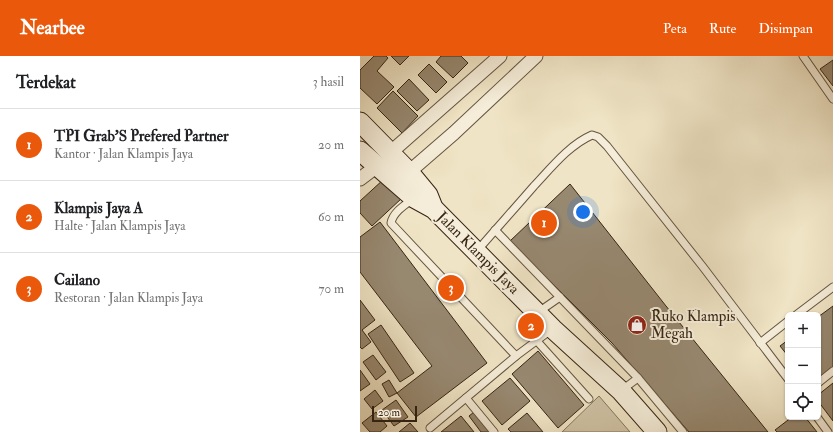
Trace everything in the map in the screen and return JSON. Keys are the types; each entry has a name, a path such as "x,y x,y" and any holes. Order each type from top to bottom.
{"main road":[{"path":"361,125 393,166 428,195 434,209"},
{"path":"360,151 393,166"},
{"name":"Jalan Klampis Jaya","path":"393,166 414,198 434,209 553,328 621,391 657,432"}],"street":[{"path":"393,166 500,56"},
{"path":"360,179 393,166 454,133 536,56"}],"lane":[{"path":"803,56 833,98"},
{"path":"477,251 551,168 585,138 592,135 598,137 608,146 703,267 785,375"},
{"path":"414,198 396,212 392,218 392,223 516,356"},
{"path":"495,230 638,378 683,432"},
{"path":"800,312 833,287"},
{"path":"538,313 560,296"},
{"path":"760,343 785,323"},
{"path":"430,428 516,356 553,328"},
{"path":"536,340 588,399"},
{"path":"821,380 833,371"},
{"path":"621,391 638,378"},
{"path":"466,398 494,432"},
{"path":"818,420 828,432"}],"shaded area":[{"path":"599,396 630,432 562,432"}],"building":[{"path":"374,56 386,56 388,58 377,71 394,87 377,104 360,88 360,70"},
{"path":"391,56 409,56 400,65"},
{"path":"441,56 461,56 468,63 453,78 436,62"},
{"path":"833,60 833,86 820,69"},
{"path":"429,64 447,82 436,93 418,75"},
{"path":"409,79 429,100 417,111 397,91"},
{"path":"393,91 418,116 402,133 377,108"},
{"path":"384,179 402,198 372,226 360,213 360,201"},
{"name":"Ruko Klampis Megah","path":"570,184 768,432 689,432 612,343 510,241"},
{"path":"380,222 487,363 416,417 397,393 432,366 360,272 360,237"},
{"path":"360,300 375,320 362,330 371,342 362,349 360,347"},
{"path":"833,306 833,370 821,380 821,348 821,315"},
{"path":"381,325 414,373 400,382 368,334"},
{"path":"785,342 785,352 780,346"},
{"path":"538,351 584,405 558,428 512,374"},
{"path":"373,355 386,372 376,380 363,362"},
{"path":"360,370 370,384 360,391"},
{"path":"510,378 530,401 502,425 482,401"},
{"path":"389,380 397,393 389,397 382,384"},
{"path":"833,383 833,421 821,405 821,393"},
{"path":"375,390 383,401 372,409 364,399"},
{"path":"396,400 408,417 394,426 382,410"},
{"path":"376,412 387,426 380,432 370,432 362,423"},
{"path":"474,412 490,432 481,432 469,416"},
{"path":"527,413 543,432 511,432 508,429"},
{"path":"461,416 474,432 441,432"},
{"path":"788,420 807,420 817,432 777,432 775,430"},
{"path":"410,423 418,432 399,432"}],"place":[{"name":"TPI Grab'S Prefered Partner","path":"544,223"},
{"name":"Cailano","path":"451,288"},
{"name":"Ruko Klampis Megah","path":"637,325"},
{"name":"Klampis Jaya A","path":"531,326"}]}
